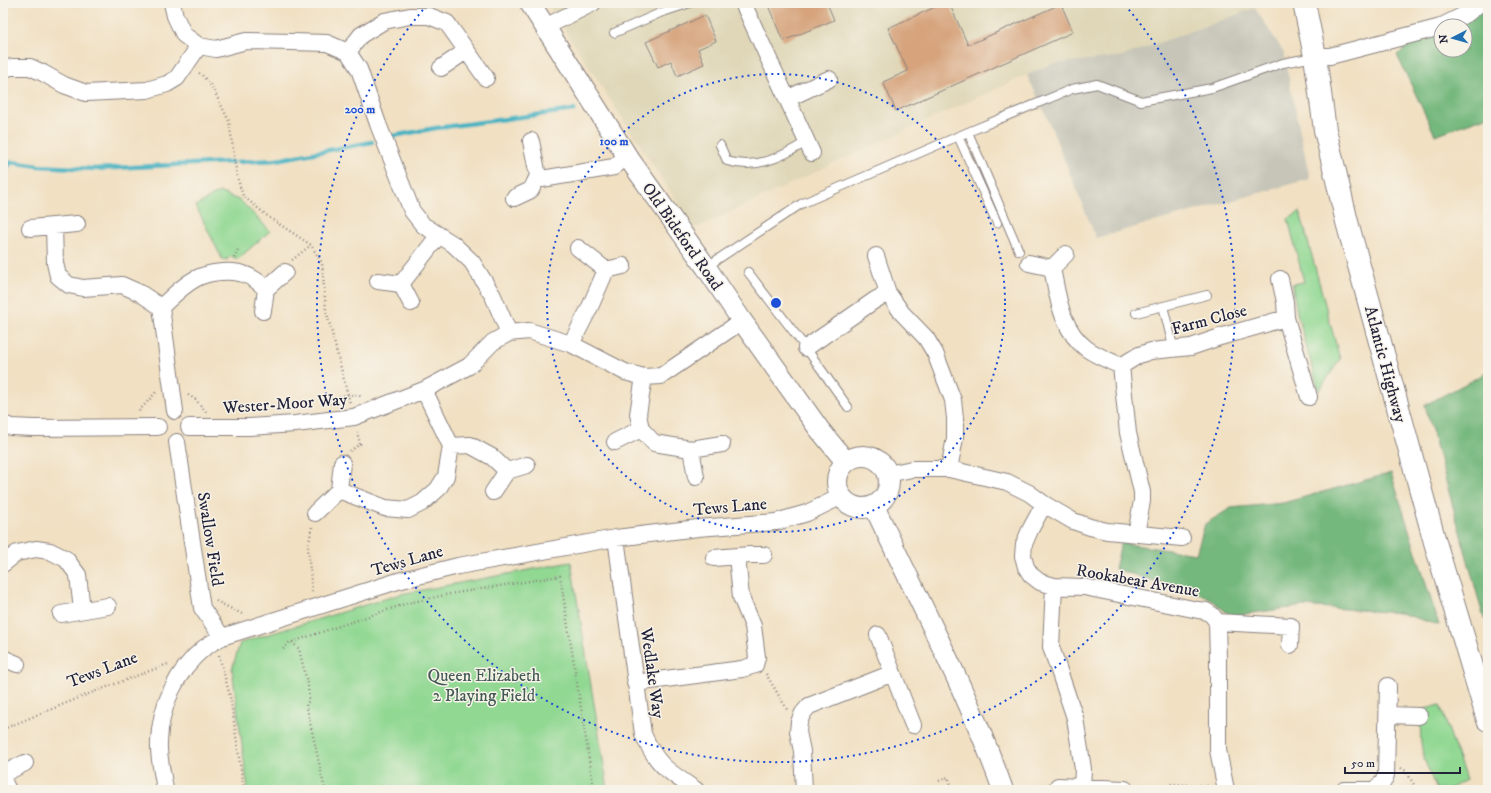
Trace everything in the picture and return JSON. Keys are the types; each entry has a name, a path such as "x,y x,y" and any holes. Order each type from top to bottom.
{"highway":[{"name":"Atlantic Highway","path":"1304,3 1315,56 1325,130 1347,222 1438,550 1488,720"}],"street":[{"path":"172,3 175,16 184,34 199,46 216,49 246,41 327,43 348,52 359,69 378,124 412,210 423,225 453,244 472,262 493,296 509,333"},
{"name":"Old Bideford Road","path":"530,3 628,156 742,321 819,429 846,462"},
{"path":"546,28 593,3"},
{"path":"743,3 809,147"},
{"path":"1458,18 1468,13 1480,3"},
{"path":"348,52 361,34 384,21 410,16 429,16 446,23 486,78"},
{"path":"1315,56 1330,56 1433,28"},
{"path":"3,69 30,67 64,85 86,93 147,90 167,84 177,78 199,46"},
{"path":"441,68 466,51"},
{"path":"787,99 829,79"},
{"path":"514,198 531,190 538,176 531,141"},
{"path":"538,176 542,179 614,167 628,156"},
{"path":"30,228 77,224"},
{"path":"54,226 55,263 58,276 69,285 83,288 122,285 140,292 161,307 175,411"},
{"path":"401,284 439,235"},
{"path":"578,248 606,270"},
{"path":"1052,268 1066,254"},
{"path":"876,256 888,293 902,313 926,338 935,353 953,400 955,438 949,469"},
{"path":"1024,257 1052,268"},
{"path":"606,270 623,266"},
{"path":"1052,268 1062,316 1070,330 1078,341 1088,349 1121,366 1128,433 1142,492 1142,501 1136,534"},
{"path":"571,344 590,308 606,270"},
{"path":"161,307 183,287 196,279 213,273 232,272 244,274 256,280 266,289"},
{"path":"263,311 266,289 284,272"},
{"path":"1280,279 1285,302 1286,318 1309,397"},
{"path":"378,281 401,284"},
{"path":"401,284 411,303"},
{"path":"806,348 875,300 888,293"},
{"name":"Farm Close","path":"1121,366 1139,355 1191,347 1286,318"},
{"name":"Wester-Moor Way","path":"189,427 272,426 354,417 424,390 469,366 493,342 509,333 529,331 571,344 625,372 644,377 661,376 742,321"},
{"path":"644,377 638,414 641,429 654,443 691,449 722,444"},
{"path":"339,490 385,508 408,510 422,503 438,489 446,476 451,446 424,390"},
{"path":"175,411 186,417 189,427 184,438 177,442 171,442 160,434 158,427 162,417 175,411"},
{"path":"3,424 34,428 158,427"},
{"path":"616,442 641,429"},
{"name":"Swallow Field","path":"177,442 202,608 217,640"},
{"path":"451,446 470,445 492,457 507,471"},
{"path":"691,449 696,477"},
{"path":"865,456 874,459 881,464 888,474 889,482 886,494 880,503 864,509 853,507 840,497 837,488 837,477 840,469 846,462 854,457 865,456"},
{"path":"314,513 339,490 342,463"},
{"path":"493,492 507,471 527,465"},
{"path":"888,474 912,469 949,469 1007,482 1029,493 1044,504 1073,521 1107,531 1182,538"},
{"name":"Tews Lane","path":"194,658 217,640 262,623 398,582 458,566 616,538 698,528 776,522 808,513 840,497"},
{"name":"Rookabear Avenue","path":"1044,504 1024,544 1023,556 1026,567 1031,575 1040,582 1054,586 1084,586 1206,611 1212,615 1217,622"},
{"path":"874,506 956,674 1003,790"},
{"name":"Wedlake Way","path":"616,538 643,734 658,762 669,772 696,790"},
{"path":"3,564 17,553 36,549 50,551 66,559 78,575 82,610"},
{"path":"714,558 764,555"},
{"path":"636,684 742,669 755,665 757,658 753,626 741,597 737,556"},
{"path":"1054,586 1051,647 1075,718 1083,769 1082,787"},
{"path":"60,614 108,606"},
{"path":"1225,788 1218,750 1217,622 1291,626 1290,645"},
{"path":"878,636 913,725"},
{"path":"165,790 159,742 161,722 172,688 181,672 194,658"},
{"path":"804,790 802,751 798,732 799,722 803,713 810,706 893,673"},
{"path":"1374,790 1383,782 1386,775 1388,686"},
{"path":"1388,716 1420,716"},
{"path":"3,774 25,763"},
{"path":"3,780 8,790"},
{"path":"1058,786 1125,789"},
{"path":"1344,790 1371,790"}],"lane":[{"path":"614,33 660,13 690,3"},
{"path":"706,267 801,204 958,136 1072,89 1097,84 1124,93 1141,101 1212,88 1283,63 1315,56"},
{"path":"968,132 1024,257"},
{"path":"958,136 997,223"},
{"path":"720,145 727,160 736,163 762,163 809,147"},
{"path":"748,272 806,348 848,407"},
{"path":"1136,313 1207,294"},
{"path":"1163,306 1174,350"}],"path":[{"path":"186,66 202,75 212,87 229,121 237,176 243,196 270,218 311,245 322,263 326,310 348,396"},
{"path":"284,272 287,264 311,245"},
{"path":"136,415 159,388 172,386 182,387 187,394 195,399 207,414"},
{"path":"328,406 332,401 356,394 365,398"},
{"path":"312,593 308,548 314,513"},
{"path":"283,649 292,642 408,603 450,594 560,576 594,790"},
{"path":"200,593 262,623"},
{"path":"217,640 218,654 230,696 244,790"},
{"path":"292,642 299,650 308,686 309,702 306,704 325,790"},
{"name":"Tews Lane","path":"3,729 142,673 164,665 194,658"},
{"path":"755,665 764,670 788,711 799,722"},
{"path":"1387,767 1401,768 1406,771 1417,790"},
{"path":"939,781 948,777 953,790"},
{"path":"1167,790 1169,784 1225,788"}],"shaded area":[{"path":"547,3 904,3 863,20 906,3 1254,3 1255,8 1123,56 1051,64 830,165 695,229"},
{"path":"1255,8 1283,51 1310,179 1096,238 1046,115 1027,75 1051,64 1123,56"}],"green space":[{"path":"1465,3 1488,3 1488,116 1435,135 1397,55 1433,27 1433,58 1473,58 1473,18 1445,18"},
{"path":"219,192 241,201 270,231 238,259 230,256 227,260 222,259 196,206"},
{"path":"1300,212 1340,359 1319,391 1297,313 1292,284 1304,282 1288,219"},
{"path":"1488,372 1488,619 1484,619 1425,405"},
{"path":"1391,473 1439,625 1400,613 1303,606 1231,616 1208,597 1115,569 1121,543 1196,554 1205,524 1231,508 1283,503"},
{"name":"Queen Elizabeth 2 Playing Field","path":"571,562 608,790 248,790 232,669 240,643 401,594"},
{"path":"1440,705 1466,780 1448,790 1437,790 1422,751 1421,742 1422,710"}],"building":[{"path":"767,3 827,3 834,20 783,41"},
{"path":"944,3 949,3 968,45 1061,4 1073,32 896,111 883,82 908,71 888,28"},
{"path":"705,15 716,41 698,49 704,64 677,76 671,61 658,67 646,42"}],"waterway":[{"path":"393,136 436,128 574,110"},
{"path":"238,162 276,160 372,142"},
{"path":"3,184 7,168 11,162 39,166 94,169 232,162"}]}
